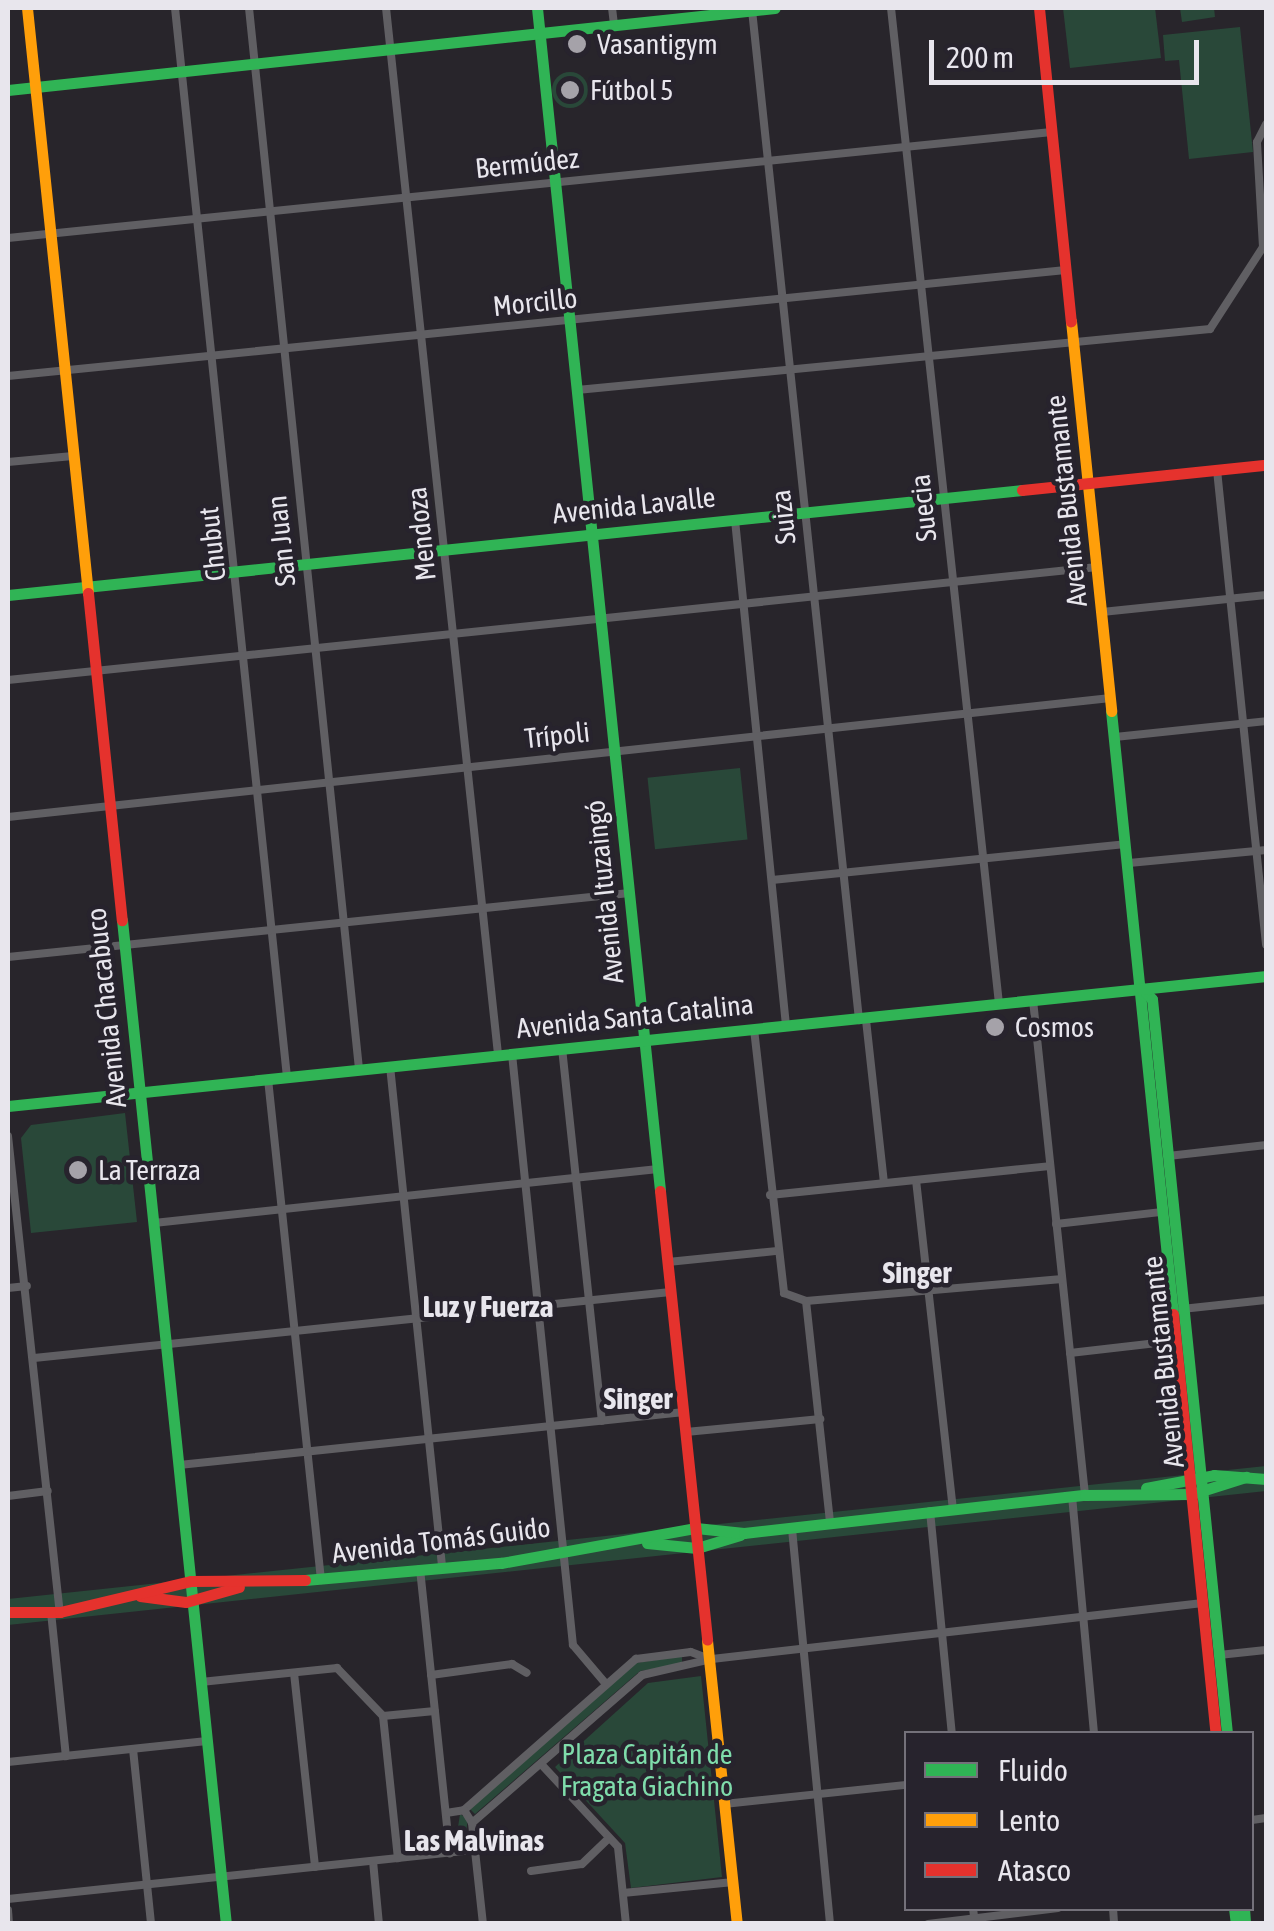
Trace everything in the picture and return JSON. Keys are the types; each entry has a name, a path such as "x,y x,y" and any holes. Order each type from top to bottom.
{"main road":[{"name":"Avenida Chacabuco","path":"28,8 226,1924"},
{"name":"Avenida Ituzaingó","path":"536,8 738,1924"},
{"path":"8,90 539,34 713,11 776,8"},
{"name":"Avenida Bustamante","path":"1039,8 1142,988 1168,1156 1195,1476 1227,1731"},
{"name":"Avenida Lavalle","path":"8,595 1266,465"},
{"name":"Avenida Santa Catalina","path":"8,1106 1266,976"},
{"name":"Avenida Bustamante","path":"1151,1046 1174,1341 1195,1476"},
{"name":"Avenida Tomás Guido","path":"1142,1490 1195,1476 1266,1479"},
{"name":"Avenida Tomás Guido","path":"8,1612 55,1612 191,1581 243,1585 321,1580 644,1542 696,1528 744,1533 1079,1495 1142,1490 1197,1494 1246,1477"},
{"name":"Avenida Bustamante","path":"1197,1494 1216,1731"},
{"name":"Avenida Tomás Guido","path":"644,1542 698,1548 744,1533"},
{"name":"Avenida Tomás Guido","path":"138,1596 193,1601 243,1585"}],"street":[{"name":"Chubut","path":"175,8 246,655 287,1077"},
{"name":"San Juan","path":"249,8 359,1070"},
{"name":"Mendoza","path":"386,8 483,908 525,1184 573,1644 606,1684"},
{"path":"612,8 614,25"},
{"name":"Suecia","path":"891,8 1000,1003"},
{"name":"Suiza","path":"752,10 843,873 884,1182"},
{"path":"577,390 1210,329 1263,247 1257,142 1266,124"},
{"name":"Bermúdez","path":"8,238 1052,132"},
{"name":"Morcillo","path":"8,376 1066,270"},
{"path":"8,462 73,456"},
{"path":"1217,470 1244,724 1262,850 1266,944"},
{"path":"735,520 786,1026"},
{"path":"8,680 1098,567"},
{"path":"1102,612 1266,595"},
{"name":"Trípoli","path":"8,817 1112,698"},
{"path":"1116,737 1266,722"},
{"path":"772,880 1127,844"},
{"path":"1130,864 1262,850"},
{"path":"8,957 630,893"},
{"path":"1033,1000 1070,1353 1094,1731"},
{"path":"754,1028 784,1292 806,1301 1062,1279"},
{"path":"562,1048 602,1421"},
{"path":"390,1066 442,1566"},
{"path":"268,1079 321,1580"},
{"path":"8,1136 48,1491 66,1756"},
{"path":"1168,1156 1266,1145"},
{"path":"770,1195 1049,1166"},
{"path":"154,1223 658,1168"},
{"path":"916,1180 952,1509"},
{"path":"1056,1224 1162,1212"},
{"path":"668,1262 777,1251"},
{"path":"8,1288 26,1286"},
{"path":"34,1358 671,1292"},
{"path":"1182,1309 1266,1300"},
{"path":"806,1301 830,1523"},
{"path":"1070,1353 1174,1341"},
{"path":"179,1465 684,1412"},
{"path":"686,1432 820,1419"},
{"path":"8,1496 48,1491"},
{"path":"930,1511 952,1731"},
{"path":"792,1529 830,1924"},
{"path":"420,1569 450,1852"},
{"path":"446,1814 468,1815 540,1764 642,1675 709,1659 1203,1603"},
{"path":"1219,1655 1266,1650"},
{"path":"468,1815 636,1660 690,1652 709,1659"},
{"path":"431,1675 512,1664 527,1673"},
{"path":"201,1682 337,1668 383,1716 398,1858"},
{"path":"294,1673 314,1867"},
{"path":"383,1716 435,1711"},
{"path":"8,1762 208,1741"},
{"path":"133,1749 151,1924"},
{"path":"540,1764 609,1838 623,1893 626,1924"},
{"path":"724,1804 904,1785"},
{"path":"468,1815 483,1924"},
{"path":"531,1871 582,1864 609,1838"},
{"path":"8,1899 475,1850"},
{"path":"372,1861 379,1924"},
{"path":"623,1893 733,1882"},
{"path":"8,1910 9,1924"},
{"path":"928,1924 1030,1911"}],"green space":[{"path":"1063,8 1155,8 1161,58 1070,68"},
{"path":"1180,8 1214,8 1215,17 1182,22"},
{"path":"1240,27 1253,152 1189,159 1179,60 1165,61 1163,35"},
{"name":"Fútbol 5","path":"570,72 583,77 588,90 583,103 570,108 557,103 552,90 557,77"},
{"path":"740,768 748,840 655,849 648,778"},
{"path":"1150,1005 1199,1473 1266,1466 1266,1491 8,1625 8,1599 1193,1474"},
{"name":"La Terraza","path":"125,1113 137,1222 31,1233 21,1138 31,1125"},
{"path":"682,1656 682,1664 640,1671 475,1814 470,1809 636,1663"},
{"name":"Plaza Capitán de Fragata Giachino","path":"701,1676 722,1877 631,1888 625,1843 555,1767 648,1683"},
{"path":"460,1814 468,1819 463,1851 455,1847"}],"traffic: fast":[{"path":"537,8 660,1191"},
{"path":"8,90 775,8"},
{"path":"8,595 1022,490"},
{"path":"1111,711 1173,1314"},
{"path":"122,920 226,1924"},
{"path":"8,1106 1266,976"},
{"path":"1142,988 1152,999 1227,1731"},
{"path":"1146,1488 1214,1475 1266,1479"},
{"path":"305,1580 501,1563 696,1528 744,1533 1085,1495 1192,1494 1246,1477"},
{"path":"647,1543 697,1548 740,1535"},
{"path":"1234,1911 1236,1924"},
{"path":"1244,1911 1245,1924"}],"traffic: slow":[{"path":"27,8 88,593"},
{"path":"1071,321 1111,711"},
{"path":"707,1640 737,1924"}],"traffic: jam":[{"path":"1039,8 1071,321"},
{"path":"1022,490 1266,465"},
{"path":"88,593 122,920"},
{"path":"660,1191 707,1640"},
{"path":"1173,1314 1216,1731"},
{"path":"8,1612 60,1612 191,1581 305,1580"},
{"path":"140,1596 186,1602 239,1587"}],"place":[{"name":"Vasantigym","path":"577,44"},
{"name":"Fútbol 5","path":"570,90"},
{"name":"Cosmos","path":"995,1027"},
{"name":"La Terraza","path":"78,1170"}],"district":[{"name":"Singer","path":"917,1272"},
{"name":"Luz y Fuerza","path":"488,1306"},
{"name":"Singer","path":"638,1398"},
{"name":"Las Malvinas","path":"474,1840"}]}
